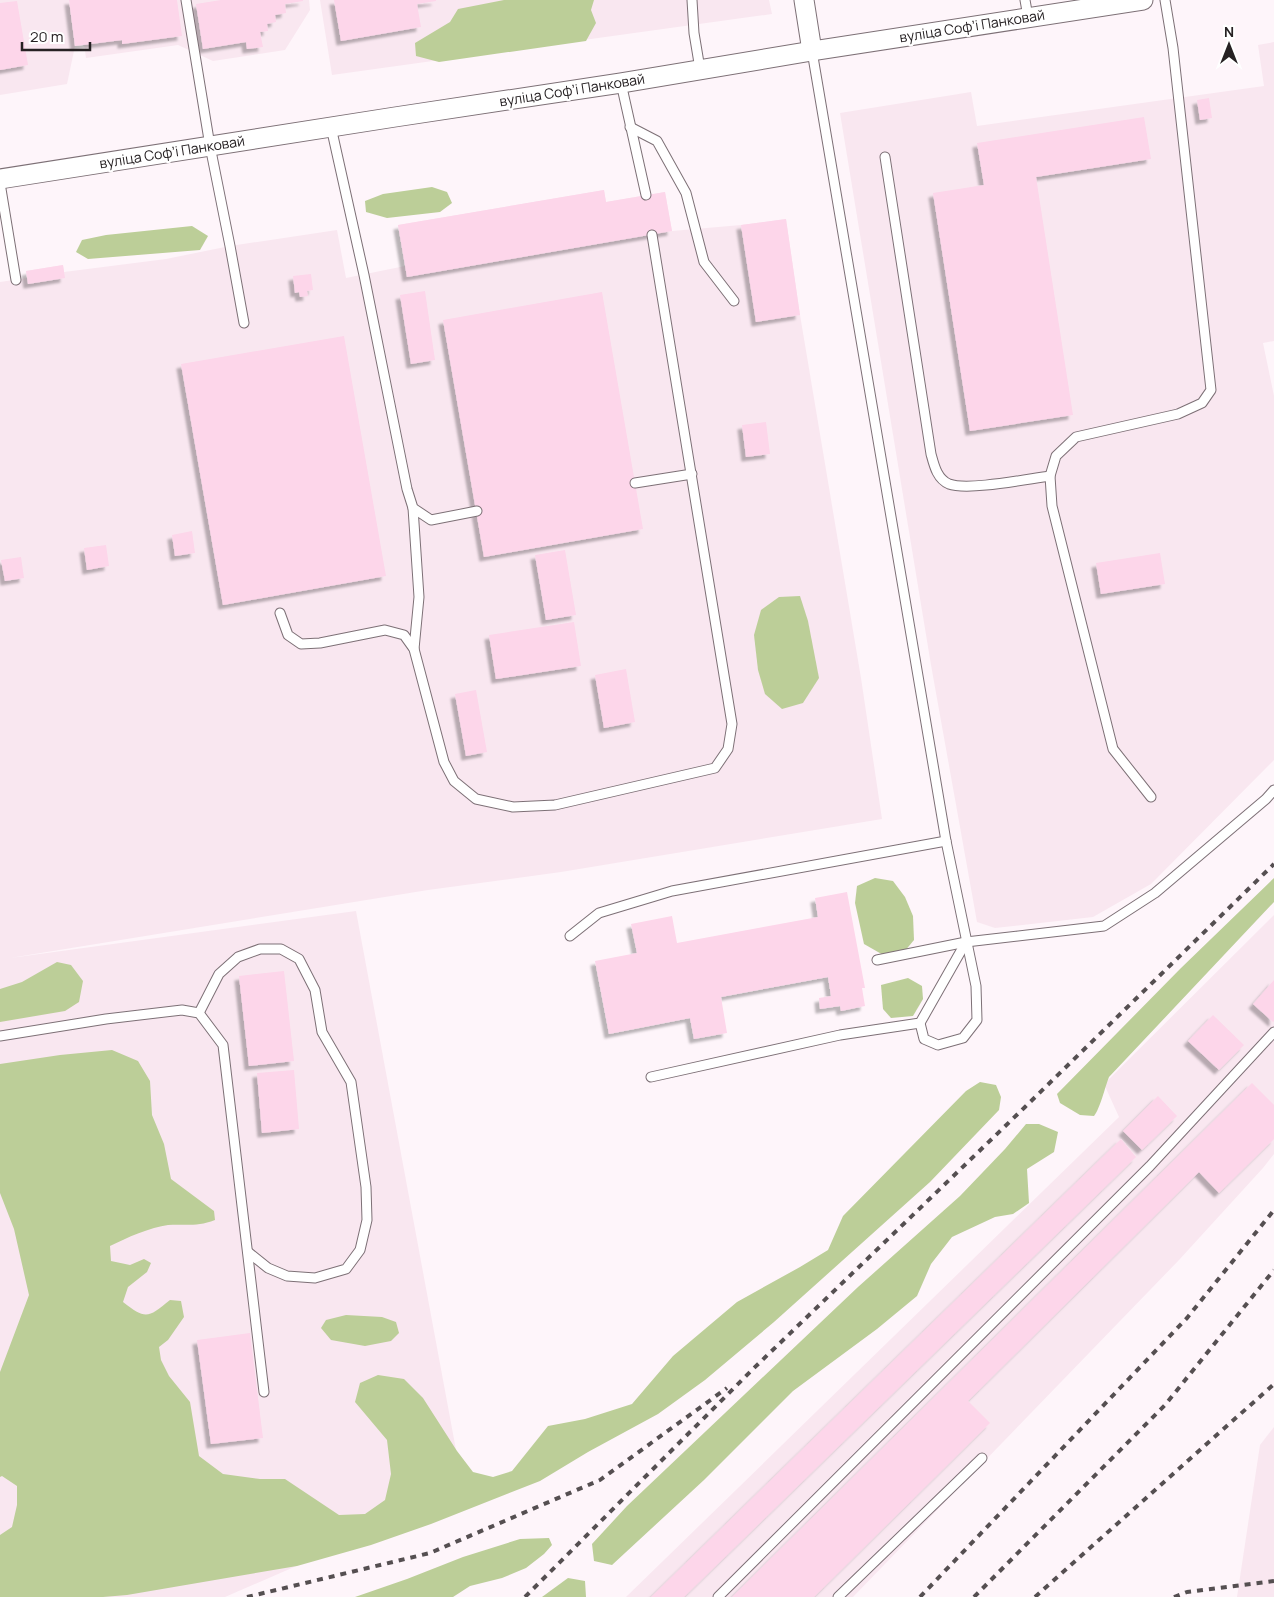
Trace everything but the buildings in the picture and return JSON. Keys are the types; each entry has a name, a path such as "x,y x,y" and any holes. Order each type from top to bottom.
{"street":[{"path":"804,0 812,51"},
{"name":"вуліца Софʼі Панковай","path":"0,179 621,83 812,51 1026,8 1144,0"}],"lane":[{"path":"186,0 210,146 244,323"},
{"path":"692,0 694,33 700,69"},
{"path":"1151,797 1113,749 1052,506 1050,476 1056,456 1076,437 1178,414 1202,403 1211,390 1166,0"},
{"path":"812,51 946,841 976,986 977,1020 963,1038 938,1045 924,1039 920,1023 966,942"},
{"path":"621,83 646,195"},
{"path":"331,127 364,275 407,489 413,508 419,597 414,649 444,762 454,781 476,799 514,808 555,804 715,768 728,749 732,724 652,235"},
{"path":"630,127 657,141 686,193 704,262 734,301"},
{"path":"885,157 931,454 937,474 948,484 970,486 1050,476"},
{"path":"0,183 16,280"},
{"path":"635,483 692,474"},
{"path":"413,508 431,520 477,511"},
{"path":"280,613 288,636 301,644 385,630 404,636 414,649"},
{"path":"876,960 966,942 1104,926 1155,893 1274,790"},
{"path":"570,936 599,913 672,891 946,841"},
{"path":"199,1013 219,974 238,957 260,949 281,949 299,959 315,990 322,1032 351,1082 366,1187 367,1220 360,1250 346,1269 315,1278 287,1276 274,1271 248,1252"},
{"path":"0,1036 106,1019 182,1010 199,1013 223,1045 264,1392"},
{"path":"651,1078 840,1035 920,1023"},
{"path":"718,1597 1150,1166 1274,1032"},
{"path":"838,1597 982,1458"}],"shaded area":[{"path":"0,0 69,0 75,46 67,84 0,95"},
{"path":"78,0 309,0 310,10 285,50 213,61 178,45 86,58"},
{"path":"320,0 769,0 772,14 332,75"},
{"path":"1274,42 1274,341 1263,343 1274,396 1274,760 1151,884 1093,917 995,928 977,922 931,665 840,113 971,92 977,126 1264,86 1258,45"},
{"path":"604,190 606,202 665,192 672,231 786,219 800,315 861,678 882,819 561,872 428,890 10,958 356,911 464,1493 225,1597 0,1597 0,282 27,278 26,271 63,265 64,272 166,259 230,246 337,230 346,278 405,266 398,225"},
{"path":"1274,915 1274,1154 1179,1260 853,1597 626,1597 1119,1117 1104,1084"},
{"path":"1274,1427 1274,1597 1237,1597 1260,1445"}],"green space":[{"path":"504,0 594,0 591,10 596,23 586,41 439,62 416,56 415,43 450,22 458,9"},
{"path":"432,187 447,192 452,203 440,212 387,218 366,212 365,201 383,194"},
{"path":"192,226 208,236 200,250 88,259 76,252 82,240 106,235"},
{"path":"800,596 808,621 819,678 803,703 782,709 765,694 758,670 754,635 761,610 779,597"},
{"path":"875,878 893,881 905,897 913,916 914,940 904,952 885,956 864,944 855,903 857,886"},
{"path":"1274,878 1274,902 1109,1077 1094,1116 1080,1115 1060,1103 1057,1094 1181,968"},
{"path":"57,962 71,965 83,981 79,1002 65,1011 0,1022 0,989 22,982"},
{"path":"908,978 922,986 923,999 913,1016 891,1018 883,1009 881,985"},
{"path":"112,1050 138,1061 150,1081 152,1115 164,1144 171,1179 214,1211 215,1220 197,1224 161,1226 139,1233 110,1246 111,1261 130,1265 144,1259 151,1263 147,1272 128,1287 123,1302 137,1312 147,1315 170,1300 181,1301 184,1317 168,1340 159,1347 161,1360 169,1376 190,1402 199,1456 223,1474 260,1479 285,1479 339,1515 365,1514 385,1500 391,1474 387,1440 355,1402 360,1383 378,1375 404,1379 423,1398 457,1451 473,1472 493,1477 512,1471 548,1426 585,1419 632,1404 673,1356 737,1302 828,1250 843,1216 966,1091 980,1082 996,1085 1001,1097 999,1110 930,1182 774,1322 705,1380 658,1414 588,1452 540,1481 431,1524 371,1545 297,1566 127,1595 103,1597 0,1597 0,1535 12,1527 17,1505 17,1486 2,1476 0,1477 0,1372 29,1295 14,1229 0,1193 0,1064"},
{"path":"1026,1124 1039,1124 1058,1132 1054,1152 1027,1169 1029,1203 1013,1214 995,1217 952,1237 931,1264 917,1296 877,1329 793,1391 704,1480 612,1565 594,1561 592,1544 627,1506 858,1287 960,1196"},
{"path":"346,1315 382,1317 396,1322 399,1333 391,1341 365,1346 331,1340 321,1328 326,1320"},
{"path":"549,1538 552,1545 526,1568 502,1578 470,1586 453,1597 355,1597 463,1557 520,1539"},
{"path":"568,1578 585,1581 586,1597 542,1597"}],"railway":[{"path":"525,1597 753,1369 1274,864"},
{"path":"920,1597 1187,1318 1274,1210"},
{"path":"974,1597 1165,1405 1274,1270"},
{"path":"1035,1597 1274,1384"},
{"path":"247,1597 430,1553 600,1480 727,1388"},
{"path":"1174,1597 1187,1592 1274,1581"}]}
